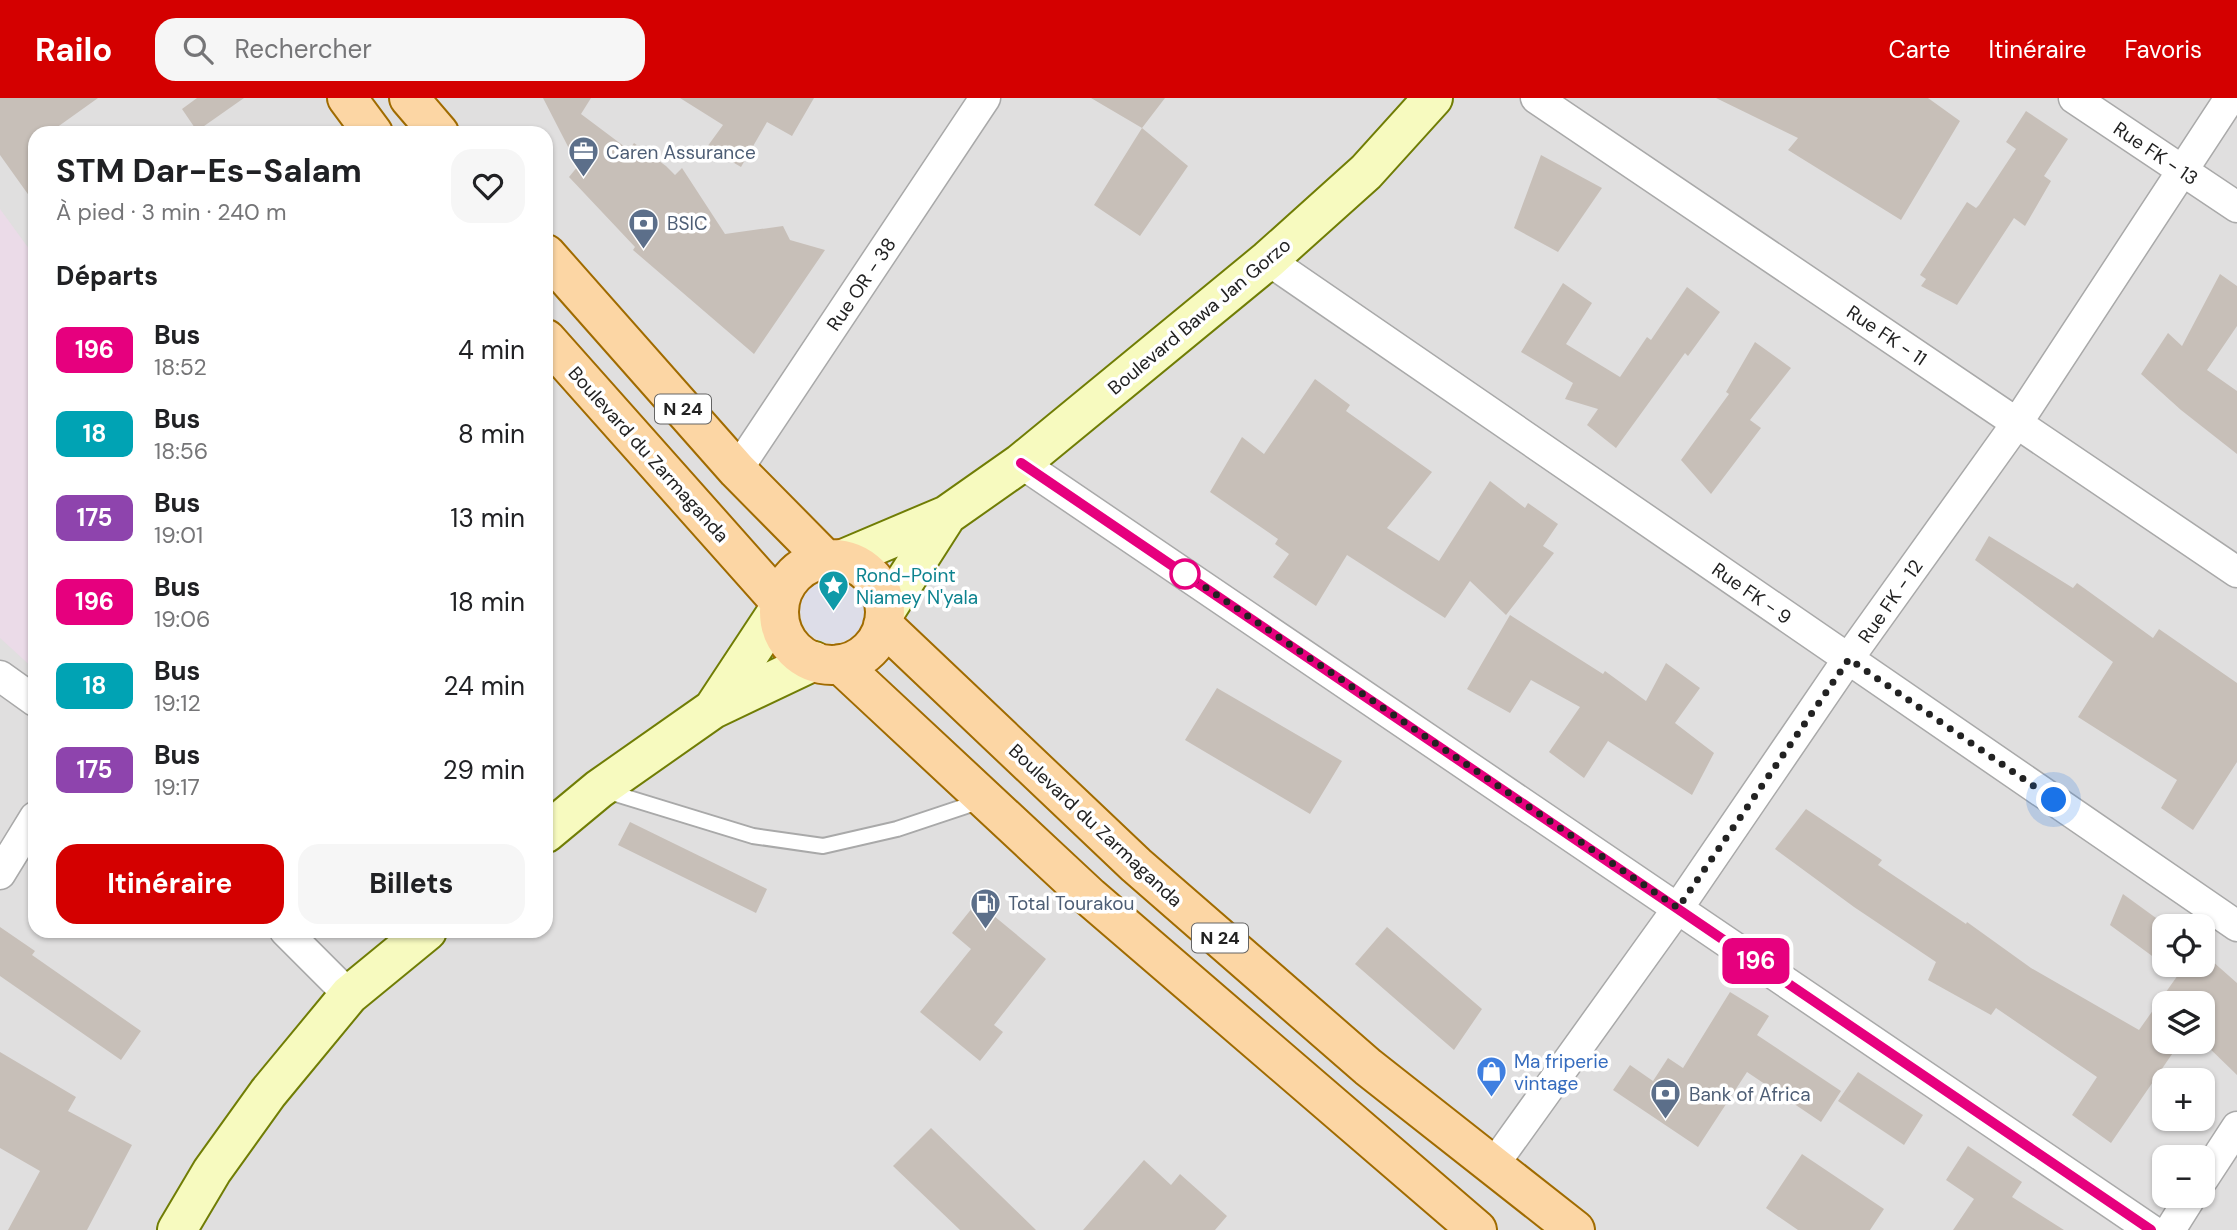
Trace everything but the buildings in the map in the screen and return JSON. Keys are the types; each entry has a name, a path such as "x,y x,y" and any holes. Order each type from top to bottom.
{"main road":[{"path":"347,98 368,126"},
{"name":"Boulevard Bawa Jan Gorzo","path":"834,559 947,515 1021,463 1268,260 1366,172 1433,98"},
{"name":"N 24","path":"553,262 737,470 834,559"},
{"name":"Boulevard du Zarmaganda","path":"553,347 779,605"},
{"name":"Boulevard Bawa Jan Gorzo","path":"884,619 947,515"},
{"path":"553,827 599,789 713,709 827,663 854,659 867,651 877,640 884,619 877,584 868,573 856,565 834,559 810,564 796,573 786,586 779,605 713,709"},
{"path":"779,605 784,635 802,655 827,663"},
{"name":"Boulevard du Zarmaganda","path":"884,619 1136,865 1368,1067 1575,1230"},
{"name":"N 24","path":"827,663 985,799 1090,897 1477,1230"},
{"path":"177,1230 212,1171 268,1093 349,995 418,938"}],"street":[{"name":"Rue OR - 38","path":"737,470 985,98"},
{"name":"Rue FK - 11","path":"1536,98 2237,572"},
{"name":"Rue FK - 13","path":"2074,98 2237,207"},
{"name":"Rue FK - 12","path":"1492,1167 1678,908 1849,659 2017,423 2230,98"},
{"name":"Rue FK - 9","path":"1268,260 2237,926"},
{"path":"1021,463 2151,1230"},
{"path":"0,676 28,696"},
{"path":"0,874 28,828"},
{"path":"292,938 349,995"},
{"path":"2215,1161 2237,1127"},
{"path":"2170,1230 2184,1208"}],"lane":[{"path":"599,789 753,836 823,846 897,829 985,799"}],"shaded area":[{"path":"0,98 2237,98 2237,1230 0,1230"},
{"path":"0,209 28,247 28,664 0,638"},
{"name":"Rond-Point Niamey N'yala","path":"827,578 839,578 856,587 863,598 863,622 856,633 839,642 827,642 815,637 806,628 801,616 801,604 806,592 815,583"}],"bus line":[{"name":"196","path":"1021,463 2151,1230"}],"place":[{"name":"Caren Assurance","path":"583,179"},
{"name":"BSIC","path":"644,250"},
{"name":"Rond-Point Niamey N'yala","path":"833,613"},
{"name":"Total Tourakou","path":"985,930"},
{"name":"Ma friperie vintage","path":"1491,1099"},
{"name":"Bank of Africa","path":"1666,1121"}],"route":[{"path":"1185,574 1180,570 1678,908 1849,659 2054,800"}]}
